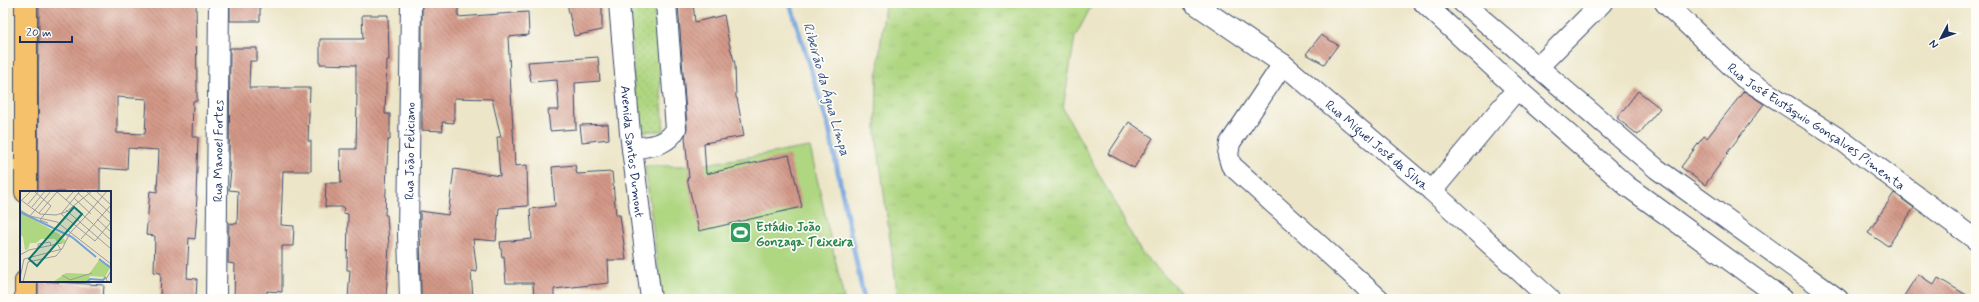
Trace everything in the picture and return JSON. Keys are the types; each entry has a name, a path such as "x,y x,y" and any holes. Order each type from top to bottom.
{"main road":[{"path":"26,3 26,191"},
{"path":"26,282 26,299"}],"street":[{"name":"Rua Manoel Fortes","path":"216,299 219,3"},
{"name":"Rua João Feliciano","path":"410,299 408,234 411,3"},
{"name":"Avenida Santos Dumont","path":"619,3 632,149 651,299"},
{"path":"632,149 660,144 671,138 676,129 666,3"},
{"name":"Rua Miguel José da Silva","path":"1194,3 1283,64 1432,191 1550,299"},
{"path":"1424,3 1517,90 1627,186 1783,299"},
{"path":"1463,3 1656,169 1838,299"},
{"path":"1538,67 1602,3"},
{"name":"Rua José Eustáquio Gonçalves Pimenta","path":"1664,3 1744,78 1844,142 1976,240"},
{"path":"1283,64 1230,144 1228,155 1231,165 1379,299"},
{"path":"1432,191 1517,90"}],"green space":[{"path":"629,3 654,3 664,131 637,131"},
{"path":"885,3 1093,3 1075,37 1063,108 1141,252 1187,299 898,299 876,133 877,78"},
{"name":"Estádio João Gonzaga Teixeira","path":"810,147 844,299 662,299 645,166 693,166"}],"building":[{"path":"39,3 196,3 197,101 193,101 192,137 198,137 196,196 197,213 195,239 189,238 187,278 197,279 196,299 160,298 161,273 154,272 155,236 146,235 150,191 157,192 159,150 128,148 127,170 100,168 100,191 38,191","holes":["117,97 147,99 145,134 117,133"]},
{"path":"230,3 260,3 260,21 230,21"},
{"path":"422,3 458,3 458,17 528,12 529,35 508,37 515,166 527,165 528,206 499,208 496,241 473,239 477,272 471,271 473,299 421,299 420,211 448,215 454,169 500,176 497,137 501,137 492,99 454,98 454,123 442,122 443,131 422,130"},
{"path":"567,3 602,3 602,30 574,36"},
{"path":"678,3 693,3 695,22 724,15 729,43 735,64 736,98 744,136 704,143 706,174 789,155 802,207 699,231 687,178 689,178 685,137 687,128"},
{"path":"362,15 388,15 389,60 387,60 385,114 390,114 390,140 388,140 385,215 387,215 389,245 386,299 348,299 350,270 347,270 348,214 343,213 344,207 325,207 326,183 341,183 340,149 356,149 357,95 356,65 320,64 320,39 363,39"},
{"path":"1321,35 1338,45 1324,64 1306,54"},
{"path":"230,48 257,48 257,61 250,61 249,88 310,88 308,141 311,141 311,171 283,171 281,225 294,226 293,246 282,246 282,292 267,291 267,299 234,299 235,264 228,263 229,223 237,224 238,191 229,190 231,171 229,171"},
{"path":"598,57 600,81 575,83 576,129 550,131 548,110 559,110 557,80 531,82 528,62"},
{"path":"1638,91 1660,108 1638,135 1617,118"},
{"path":"1744,91 1764,104 1705,185 1681,167 1704,136 1707,138"},
{"path":"1129,122 1153,138 1134,168 1108,154"},
{"path":"608,124 609,139 582,142 580,125"},
{"path":"575,165 577,174 612,172 616,215 620,215 626,260 608,260 609,283 554,289 554,299 534,299 533,283 506,283 504,256 502,257 500,242 532,239 530,209 555,206 552,167"},
{"path":"1894,193 1914,208 1888,246 1868,233"},
{"path":"1918,274 1934,285 1938,278 1973,299 1902,299"},
{"path":"38,282 104,285 103,299 38,299"}],"waterway":[{"name":"Ribeirão da Água Limpa","path":"790,3 829,128 864,299"}],"place":[{"name":"Estádio João Gonzaga Teixeira","path":"741,233"}]}
